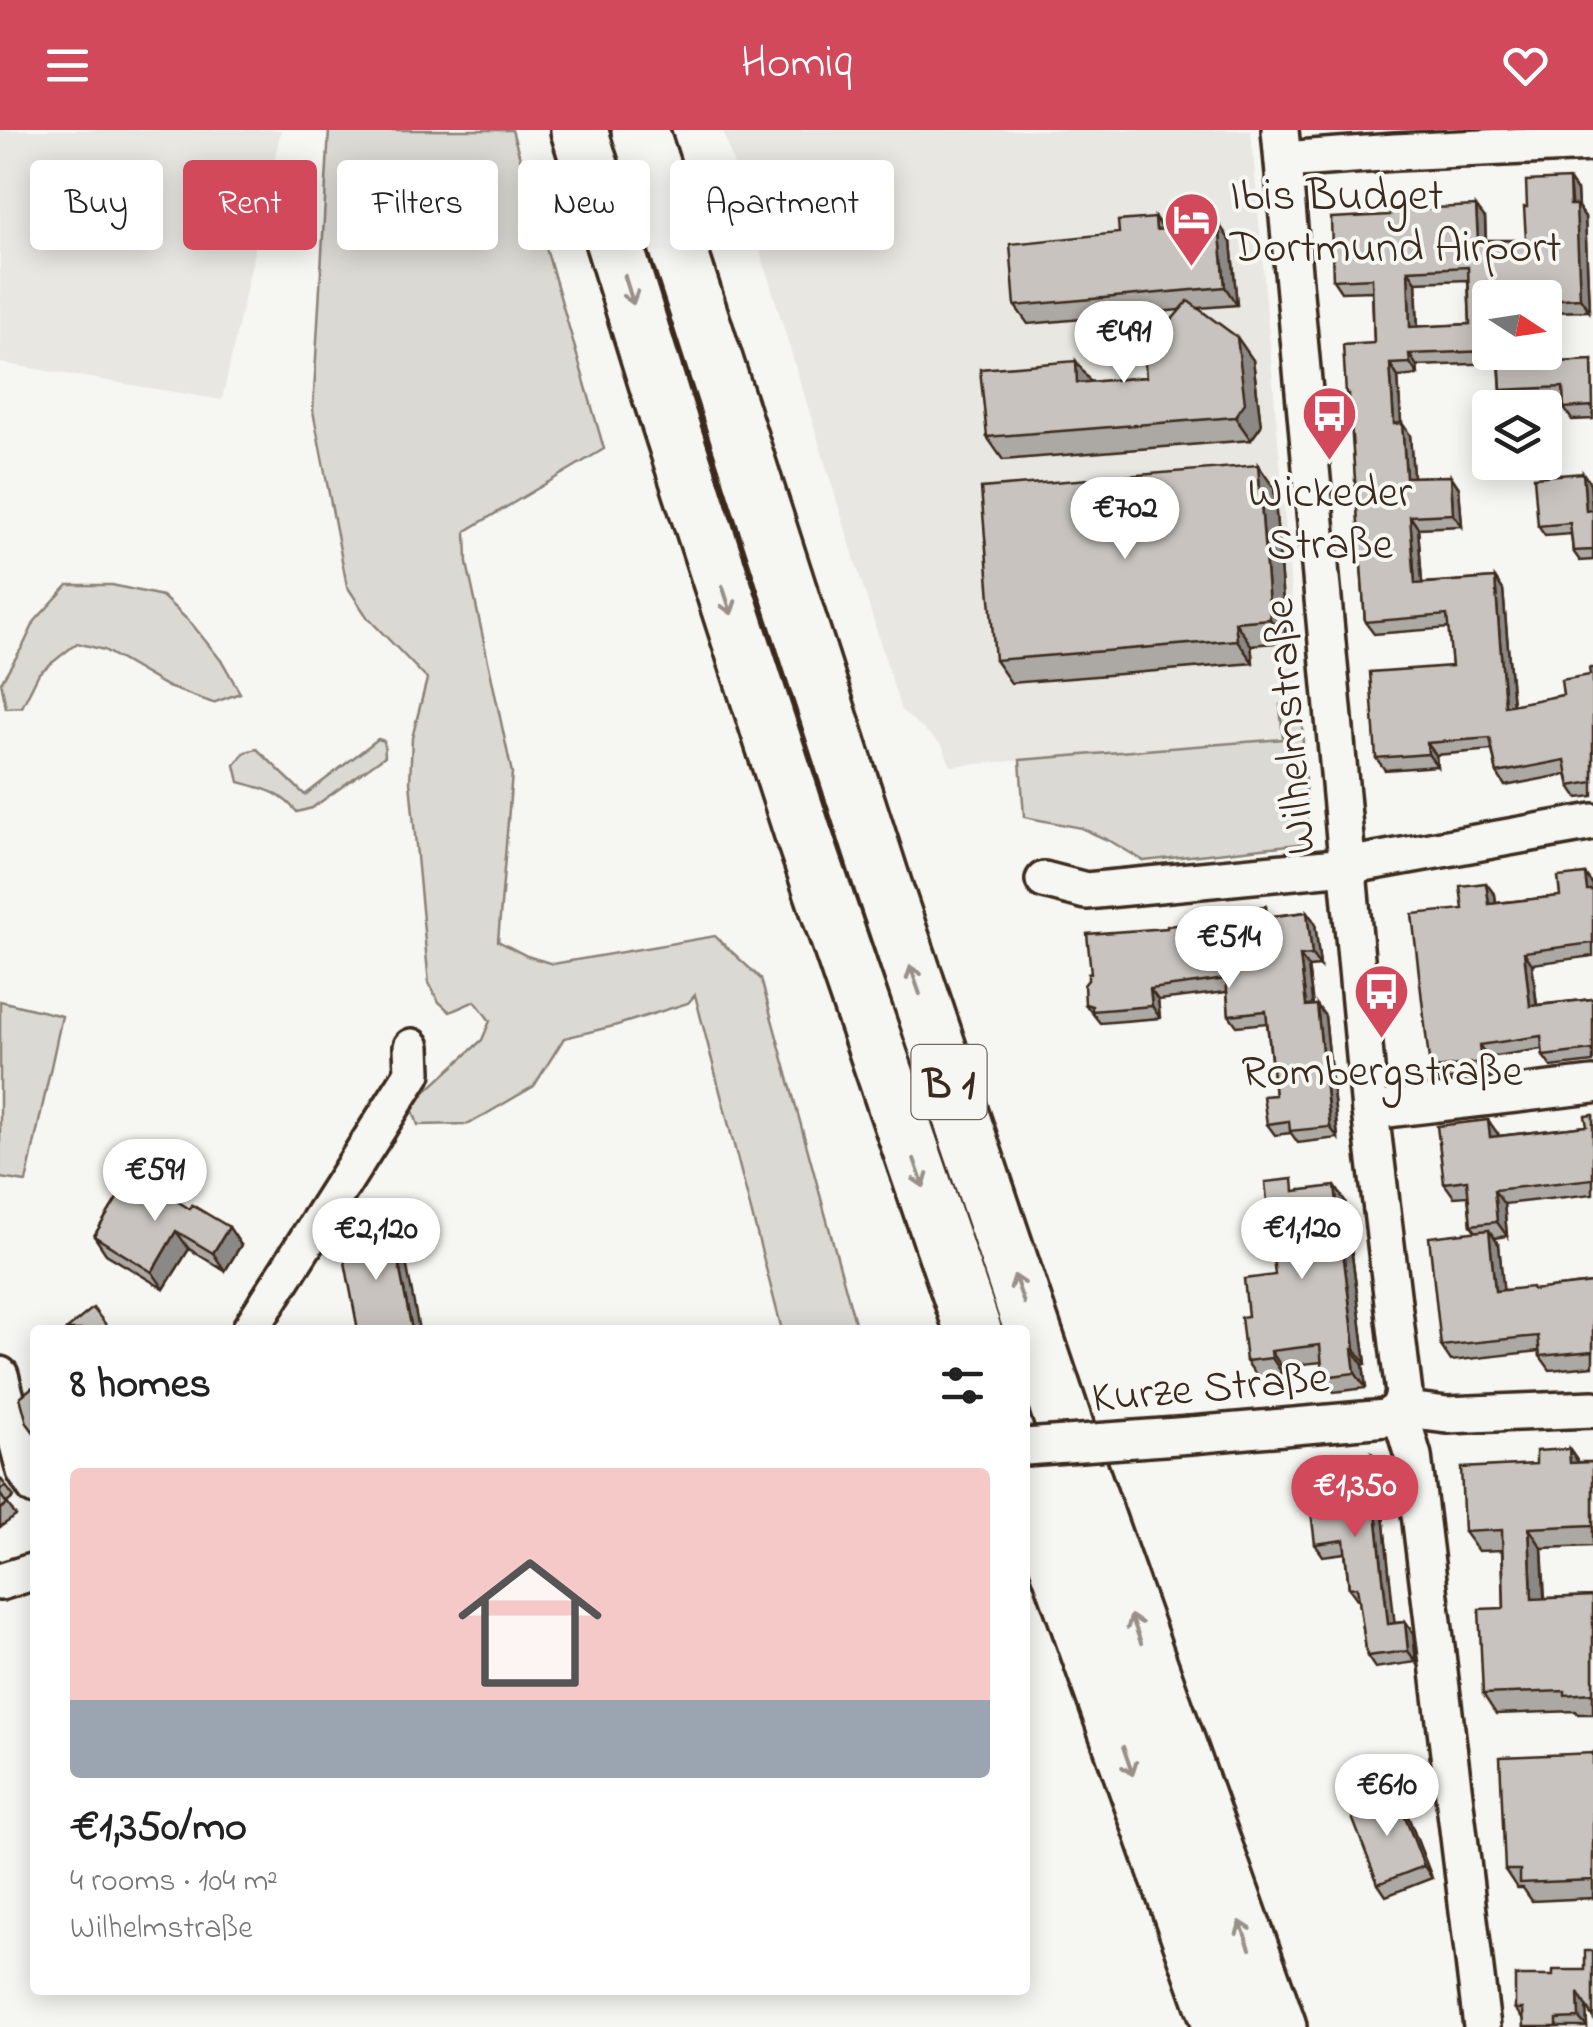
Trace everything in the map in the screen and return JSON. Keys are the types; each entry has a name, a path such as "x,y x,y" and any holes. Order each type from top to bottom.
{"highway":[{"name":"B 1","path":"579,130 796,815 971,1325"},
{"name":"B 1","path":"640,130 873,853 1074,1455 1278,2027"},
{"path":"1030,1485 1222,2027"}],"street":[{"path":"1282,145 1395,152 1593,143"},
{"name":"Wilhelmstraße","path":"1282,145 1370,1111 1404,1394 1399,1410 1413,1456 1482,2027"},
{"path":"1044,880 1086,892 1347,866 1593,822"},
{"path":"253,1325 414,1073 412,1048"},
{"path":"1370,1111 1593,1085"},
{"path":"0,1374 30,1478"},
{"path":"1399,1410 1447,1415 1593,1408"},
{"name":"Kurze Straße","path":"1030,1447 1386,1418 1399,1410"},
{"path":"0,1582 30,1573"}],"shaded area":[{"path":"0,130 281,130 274,160 183,160 183,250 255,250 222,400 0,363"},
{"path":"329,130 512,130 521,160 518,250 547,250 604,449 466,531 467,563 512,773 498,941 553,964 715,936 761,979 856,1325 781,1325 695,995 688,1003 564,1038 534,1086 469,1124 418,1125 411,1105 482,1040 490,1021 475,1001 450,1012 429,984 410,782 412,738 427,679 367,617 347,586 313,411"},
{"path":"723,130 1251,130 1301,704 1280,705 1283,739 951,766 942,745 901,710 760,250 894,250 894,160 732,160"},
{"path":"68,585 112,585 162,596 192,624 223,663 240,693 213,703 168,687 104,650 77,643 39,673 22,707 6,708 1,682 35,621"},
{"path":"1301,704 1308,843 1144,861 1081,828 1024,817 1020,760 1283,739 1280,705"},
{"path":"378,739 384,741 385,756 312,808 297,812 278,795 239,782 235,765 245,752 257,749 305,795"},
{"path":"0,1001 62,1016 26,1182 0,1178"}],"building":[{"path":"1569,179 1570,205 1576,205 1580,298 1562,299 1562,280 1472,280 1472,352 1409,354 1410,363 1390,364 1394,424 1402,423 1406,477 1451,476 1453,514 1410,516 1415,584 1495,578 1505,706 1563,695 1561,680 1590,675 1589,668 1593,668 1593,782 1570,786 1565,760 1497,773 1490,738 1427,743 1428,754 1376,758 1370,672 1452,666 1447,615 1365,622 1343,345 1374,343 1372,278 1333,280 1331,218 1390,215 1390,210 1476,206 1478,241 1526,240 1526,181","holes":["1468,267 1470,324 1410,327 1408,270"]},
{"path":"1155,218 1156,230 1219,224 1225,287 1015,306 1010,244 1119,233 1118,221"},
{"path":"1188,301 1237,337 1245,403 1235,417 987,437 980,369 1076,361 1077,383 1146,377 1144,352"},
{"path":"1592,360 1593,406 1564,408 1563,387 1501,390 1500,370 1562,370 1562,362"},
{"path":"1258,465 1270,619 1235,622 1237,640 995,660 981,488"},
{"path":"1583,473 1586,511 1593,510 1593,550 1573,551 1570,523 1538,526 1534,480 1562,480 1562,475"},
{"path":"1585,874 1587,890 1593,890 1593,943 1524,952 1530,1006 1593,999 1593,1050 1543,1056 1541,1036 1479,1045 1481,1062 1430,1069 1412,914 1463,909 1460,886 1486,883 1489,904 1560,896 1558,877"},
{"path":"1266,906 1267,917 1307,912 1312,955 1300,956 1306,1006 1317,1005 1330,1127 1290,1131 1289,1121 1267,1124 1263,1096 1275,1095 1266,1011 1229,1015 1226,979 1150,989 1152,1006 1092,1011 1092,1006 1085,1004 1084,985 1091,973 1087,934 1240,917 1239,909"},
{"path":"1593,1115 1593,1179 1494,1190 1497,1222 1471,1225 1467,1180 1444,1183 1437,1126 1488,1120 1490,1137 1587,1126 1585,1116"},
{"path":"132,1174 229,1227 213,1253 176,1231 152,1272 94,1236"},
{"path":"1293,1179 1294,1191 1335,1186 1355,1373 1323,1377 1320,1345 1271,1351 1272,1358 1246,1361 1241,1317 1248,1316 1244,1279 1275,1275 1265,1182"},
{"path":"1489,1230 1495,1291 1593,1283 1593,1351 1540,1356 1538,1336 1441,1346 1429,1237"},
{"path":"392,1231 411,1325 357,1325 341,1241"},
{"path":"93,1308 106,1325 72,1325"},
{"path":"30,1389 30,1427 27,1423 20,1397"},
{"path":"1569,1449 1570,1463 1593,1462 1593,1525 1529,1528 1532,1599 1593,1596 1593,1693 1483,1694 1479,1609 1504,1608 1502,1530 1464,1532 1461,1468 1536,1464 1536,1451"},
{"path":"1372,1454 1388,1624 1405,1622 1408,1651 1367,1656 1357,1587 1349,1588 1344,1540 1315,1544 1305,1462"},
{"path":"1593,1753 1593,1880 1520,1883 1520,1870 1505,1870 1500,1757"},
{"path":"1396,1794 1424,1866 1378,1884 1350,1812"},
{"path":"1585,1951 1593,1951 1593,2018 1578,1993 1579,2018 1557,2019 1557,2027 1524,2027 1523,2009 1515,2009 1515,1976 1553,1976 1553,1970 1585,1970"}],"place":[{"name":"Ibis Budget Dortmund Airport","path":"1191,268"},
{"name":"Wickeder Straße","path":"1330,462"},
{"name":"Rombergstraße","path":"1382,1041"}]}
